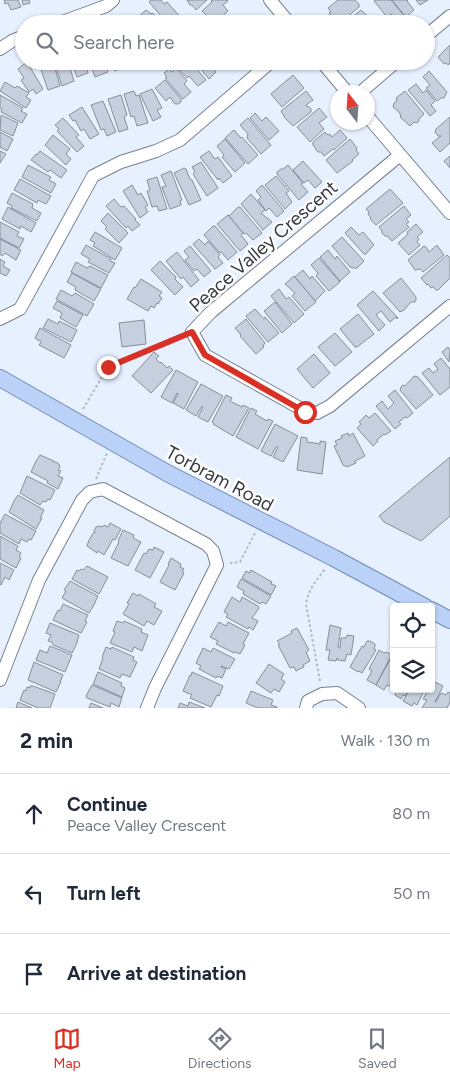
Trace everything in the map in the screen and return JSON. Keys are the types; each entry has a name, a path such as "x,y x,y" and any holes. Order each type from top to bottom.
{"main road":[{"name":"Torbram Road","path":"0,378 166,473 334,558 418,603"},
{"path":"435,612 450,620"}],"street":[{"path":"82,15 106,6 113,0"},
{"path":"270,0 282,15"},
{"path":"435,28 450,16"},
{"path":"0,49 15,39"},
{"path":"0,319 20,309 93,176 121,162 156,151 180,140 262,70"},
{"path":"329,70 341,85"},
{"path":"369,85 387,70"},
{"path":"375,125 450,213"},
{"name":"Peace Valley Crescent","path":"400,155 211,312 192,332 205,355 305,412 317,413 330,406 450,306"},
{"path":"0,680 39,580 82,500 90,492 103,489 206,544 213,551 217,565 155,688 147,708"},
{"path":"306,708 308,701 322,694 336,694 359,708"}],"path":[{"path":"76,421 108,367 192,332"},
{"path":"90,492 112,442"},
{"path":"217,565 240,562 260,522"},
{"path":"322,694 306,604 307,597 316,580 334,558"}],"building":[{"path":"4,0 18,0 21,7 11,10 8,3 5,4"},
{"path":"22,0 29,0 30,3 23,5"},
{"path":"151,0 161,0 164,4 167,2 179,15 160,15 149,2"},
{"path":"187,0 207,0 196,10"},
{"path":"227,0 223,5 228,11 224,15 206,15 202,11 211,1"},
{"path":"338,0 355,0 359,4 359,7 350,15 330,15 329,13 331,12 328,8"},
{"path":"391,0 404,15 385,15 374,1"},
{"path":"392,0 408,0 414,10 408,15 404,15"},
{"path":"416,0 428,0 420,5"},
{"path":"146,10 155,15 140,15"},
{"path":"361,10 367,15 355,15"},
{"path":"450,45 450,63 448,65 444,64 438,57"},
{"path":"19,70 32,70 43,89 36,94 33,89 29,92 21,80 24,78"},
{"path":"41,70 56,70 60,86 48,90"},
{"path":"57,70 71,70 74,81 62,86"},
{"path":"74,70 87,70 88,73 77,77"},
{"path":"92,70 107,70 108,72 95,77"},
{"path":"168,70 172,72 178,70 187,81 184,84 191,92 183,99 165,78 167,77 164,73"},
{"path":"180,70 198,70 206,80 198,86 189,76 187,78"},
{"path":"202,70 214,70 216,72 209,79"},
{"path":"429,71 447,92 444,98 437,101 426,88 430,85 423,77"},
{"path":"293,75 304,88 282,107 271,94"},
{"path":"165,80 181,99 181,102 178,104 175,104 170,97 166,101 155,88"},
{"path":"5,82 29,93 26,97 31,100 26,108 0,91"},
{"path":"416,84 423,93 426,90 435,101 431,105 436,111 430,116 408,90"},
{"path":"152,89 162,108 157,110 161,117 153,121 140,94"},
{"path":"134,91 136,96 139,95 148,123 137,126 134,116 131,117 124,94"},
{"path":"306,91 313,100 306,105 311,109 311,112 293,126 281,111"},
{"path":"405,91 424,114 417,123 414,122 410,126 393,107 397,101 396,98"},
{"path":"0,95 23,108 21,111 27,114 22,123 1,112"},
{"path":"121,95 127,115 124,117 128,129 119,132 108,99"},
{"path":"103,101 116,132 107,136 104,129 101,130 91,105"},
{"path":"82,107 99,134 90,139 84,129 81,131 75,120 73,121 69,115"},
{"path":"319,108 327,117 319,123 324,129 310,142 297,127"},
{"path":"255,113 262,121 266,117 279,131 269,140 250,118"},
{"path":"1,115 18,123 13,136 0,130"},
{"path":"450,117 450,143 440,152 432,143 441,136 438,136 435,132"},
{"path":"63,118 79,135 76,137 84,146 77,152 57,131 59,129 55,125"},
{"path":"248,118 271,145 261,154 247,138 248,134 240,125"},
{"path":"234,130 258,155 248,164 225,138"},
{"path":"340,130 347,138 324,156 313,145 313,142 325,132 332,137"},
{"path":"0,132 13,139 7,151 0,147"},
{"path":"53,135 70,149 66,154 71,159 66,165 45,145"},
{"path":"225,139 245,163 235,172 222,157 224,155 217,146"},
{"path":"350,139 359,154 337,173 326,160"},
{"path":"0,151 6,154 0,163"},
{"path":"40,151 67,170 61,178 50,170 48,172 31,160"},
{"path":"209,151 215,159 218,157 232,176 223,183 219,178 218,180 200,157"},
{"path":"450,156 450,168 444,161"},
{"path":"303,161 322,182 315,188 308,180 304,183 293,170"},
{"path":"201,162 218,188 207,196 193,174 195,172 192,167"},
{"path":"28,165 51,177 49,180 56,184 51,193 22,177"},
{"path":"288,165 308,192 299,200 277,174 277,172"},
{"path":"184,168 201,200 189,205 174,173"},
{"path":"171,171 182,200 180,201 181,205 170,209 162,187 166,186 161,175"},
{"path":"276,176 289,191 286,193 292,202 285,209 265,185"},
{"path":"157,177 167,209 159,211 157,206 152,207 147,191 150,190 147,180"},
{"path":"20,179 51,196 46,204 38,200 37,203 14,190"},
{"path":"132,185 138,195 141,193 148,205 145,207 148,212 140,218 123,191"},
{"path":"262,185 284,211 277,217 269,208 266,211 258,200 261,197 256,191"},
{"path":"390,189 403,203 376,225 370,219 369,212 366,209"},
{"path":"12,193 33,204 32,208 41,213 37,221 11,208 12,206 7,203"},
{"path":"251,194 265,210 261,213 272,222 263,230 241,204"},
{"path":"114,199 121,207 124,206 140,225 132,231 128,226 126,228 106,206"},
{"path":"404,206 411,215 406,219 409,222 406,224 409,227 392,241 382,233 379,227"},
{"path":"8,207 36,223 31,232 21,226 20,229 2,219"},
{"path":"238,207 262,233 253,240 246,233 244,234 229,216"},
{"path":"108,213 128,233 119,243 105,229 107,227 101,221"},
{"path":"228,215 243,233 241,235 248,244 240,251 217,224"},
{"path":"0,222 19,232 17,236 24,239 19,248 0,238"},
{"path":"416,224 423,232 417,237 419,239 417,242 420,245 409,255 398,243"},
{"path":"213,226 237,252 228,260 204,235"},
{"path":"351,227 359,235 363,232 374,245 366,254 345,233"},
{"path":"95,232 122,248 115,260 93,246 95,243 90,240"},
{"path":"342,237 364,261 357,268 350,267 332,246"},
{"path":"0,239 21,250 16,260 5,253 2,256 0,254"},
{"path":"199,239 205,245 208,241 220,255 218,257 223,263 215,269 193,244"},
{"path":"86,245 115,263 109,273 88,262 90,259 81,254"},
{"path":"437,245 444,255 423,272 420,269 415,270 408,260 424,246 429,252"},
{"path":"190,246 211,271 204,277 197,269 194,271 185,260 189,257 184,251"},
{"path":"328,250 335,259 337,256 350,272 340,281 320,257"},
{"path":"177,252 199,280 191,287 183,277 181,279 166,261"},
{"path":"447,255 450,258 450,278 436,290 427,285 421,278"},
{"path":"319,258 340,282 329,291 316,276 318,273 311,265"},
{"path":"0,259 5,262 3,266 10,270 6,276 0,273"},
{"path":"160,261 183,287 175,295 151,270"},
{"path":"76,262 87,268 90,266 108,275 101,288 71,272"},
{"path":"303,270 310,279 312,276 325,291 315,301 295,277"},
{"path":"72,273 101,289 94,301 75,290 76,287 67,282"},
{"path":"294,276 316,302 305,311 292,296 295,293 285,284"},
{"path":"401,278 416,297 416,300 400,312 383,293"},
{"path":"141,279 162,292 159,296 162,298 158,304 154,308 151,306 148,311 127,299"},
{"path":"279,289 286,299 289,297 304,314 294,323 271,296"},
{"path":"61,290 72,296 75,293 94,304 87,316 56,299"},
{"path":"373,291 398,318 396,317 390,322 381,311 376,315 385,325 379,331 357,305"},
{"path":"57,301 83,315 76,327 60,318 62,313 53,308"},
{"path":"275,302 292,324 282,333 264,311"},
{"path":"255,309 279,333 268,342 246,316"},
{"path":"358,314 374,334 355,347 340,329"},
{"path":"48,319 58,324 59,321 77,330 71,342 43,328"},
{"path":"246,319 265,343 264,347 256,354 235,328"},
{"path":"144,320 146,344 122,347 119,323"},
{"path":"40,328 71,345 64,358 39,345 41,342 35,338"},
{"path":"335,333 352,352 335,366 318,347"},
{"path":"448,347 450,350 449,362 442,352"},
{"path":"154,352 159,356 156,359 160,363 167,368 169,366 173,370 151,393 132,376"},
{"path":"314,354 330,373 313,388 297,369"},
{"path":"441,358 450,369 450,387 440,395 422,373 429,368 433,373 438,369 434,364"},
{"path":"176,370 198,382 184,409 173,403 177,393 172,403 161,397"},
{"path":"414,376 418,377 433,395 416,409 400,390"},
{"path":"201,384 223,396 208,422 198,417 202,406 196,416 186,410"},
{"path":"395,390 413,413 399,422 401,424 395,429 376,406 382,401 388,409 394,403 388,396"},
{"path":"226,395 232,398 230,401 249,408 233,436 212,422"},
{"path":"251,408 257,411 255,414 267,421 268,419 273,421 258,449 236,437"},
{"path":"375,413 391,431 384,434 373,446 357,428 361,424 359,422 366,415 369,418"},
{"path":"275,424 298,436 283,462 273,457 278,447 276,447 271,456 261,451"},
{"path":"348,433 349,436 353,433 365,456 347,467 343,465 334,446 337,445 335,441"},
{"path":"301,437 307,438 307,442 320,444 320,441 326,442 322,474 297,470"},
{"path":"40,455 59,464 58,470 61,471 58,476 63,478 58,489 31,472"},
{"path":"450,457 450,516 421,541 384,522 379,516"},
{"path":"27,476 55,490 50,500 43,501 40,505 20,493"},
{"path":"18,495 44,510 36,529 9,512"},
{"path":"5,514 36,531 31,540 29,539 27,542 21,539 19,544 0,533 0,523"},
{"path":"110,523 121,529 104,555 98,551 97,553 87,546 89,540 95,533 96,527 104,525 108,527"},
{"path":"123,530 134,535 133,538 141,542 128,566 111,558"},
{"path":"0,536 18,546 16,550 21,553 19,557 21,558 16,568 0,559"},
{"path":"154,547 164,552 150,578 135,570 144,553 146,554 149,549 153,550"},
{"path":"171,558 181,564 180,567 184,569 182,572 184,573 175,590 160,582"},
{"path":"0,563 14,570 9,580 5,577 1,585 0,584"},
{"path":"87,566 108,577 99,594 72,579 77,570 83,570"},
{"path":"251,570 276,586 271,595 242,578 246,571 250,573"},
{"path":"241,579 271,596 266,604 262,602 260,604 243,594 244,591 237,587"},
{"path":"70,581 98,596 89,613 62,598 66,591 64,590"},
{"path":"133,593 138,596 139,594 156,604 154,607 162,611 154,625 147,621 144,626 123,614"},
{"path":"232,597 240,602 242,597 258,606 259,608 252,618 258,621 253,630 226,617 228,614 224,612"},
{"path":"63,604 88,615 85,621 87,622 81,633 53,620"},
{"path":"117,621 123,623 124,621 142,629 141,632 148,635 142,651 134,647 132,652 110,643"},
{"path":"219,622 226,626 228,622 249,633 240,654 216,644 218,641 210,637"},
{"path":"50,623 79,635 72,653 48,641 51,635 46,633"},
{"path":"330,625 341,628 338,647 340,648 341,638 346,638 347,635 354,636 351,655 347,654 345,661 338,660 337,658 336,661 328,660 330,650 326,650"},
{"path":"297,628 309,650 306,652 310,661 296,671 294,667 290,668 277,641"},
{"path":"367,641 375,644 374,649 376,650 362,673 350,667"},
{"path":"50,646 72,655 65,672 36,660 40,650 47,653"},
{"path":"106,647 111,649 112,647 134,657 133,660 137,662 130,677 122,674 120,678 99,669"},
{"path":"203,648 211,652 213,648 235,659 229,669 221,666 226,669 222,678 217,676 216,678 199,669 201,666 196,663"},
{"path":"379,650 390,654 390,658 376,685 367,680 372,671 369,669"},
{"path":"390,660 390,686 387,685 384,690 376,685"},
{"path":"34,662 63,675 56,692 28,680"},
{"path":"269,664 284,674 281,679 285,682 279,692 274,689 271,693 256,683"},
{"path":"98,672 122,683 121,686 125,688 122,697 93,684"},
{"path":"192,672 223,686 211,707 190,698 192,695 183,691"},
{"path":"435,682 443,686 435,702 441,693 446,695 448,692 450,693 450,702 447,708 422,708 427,700 423,699 427,693 435,693"},
{"path":"92,685 122,698 119,707 111,703 110,707 87,698 86,696"},
{"path":"30,686 55,694 50,708 38,708 20,700 24,690 26,691 27,687 30,688"},
{"path":"251,691 273,700 271,705 277,708 258,708 246,703"},
{"path":"396,693 407,693 401,699 395,695"},
{"path":"408,693 423,693 417,705 414,703 412,706 403,701"},
{"path":"18,702 32,708 16,708"},
{"path":"189,702 205,708 178,708 180,703 188,706"},
{"path":"91,703 103,708 89,708"}],"route":[{"path":"108,367 192,332 205,355 305,412"}]}
